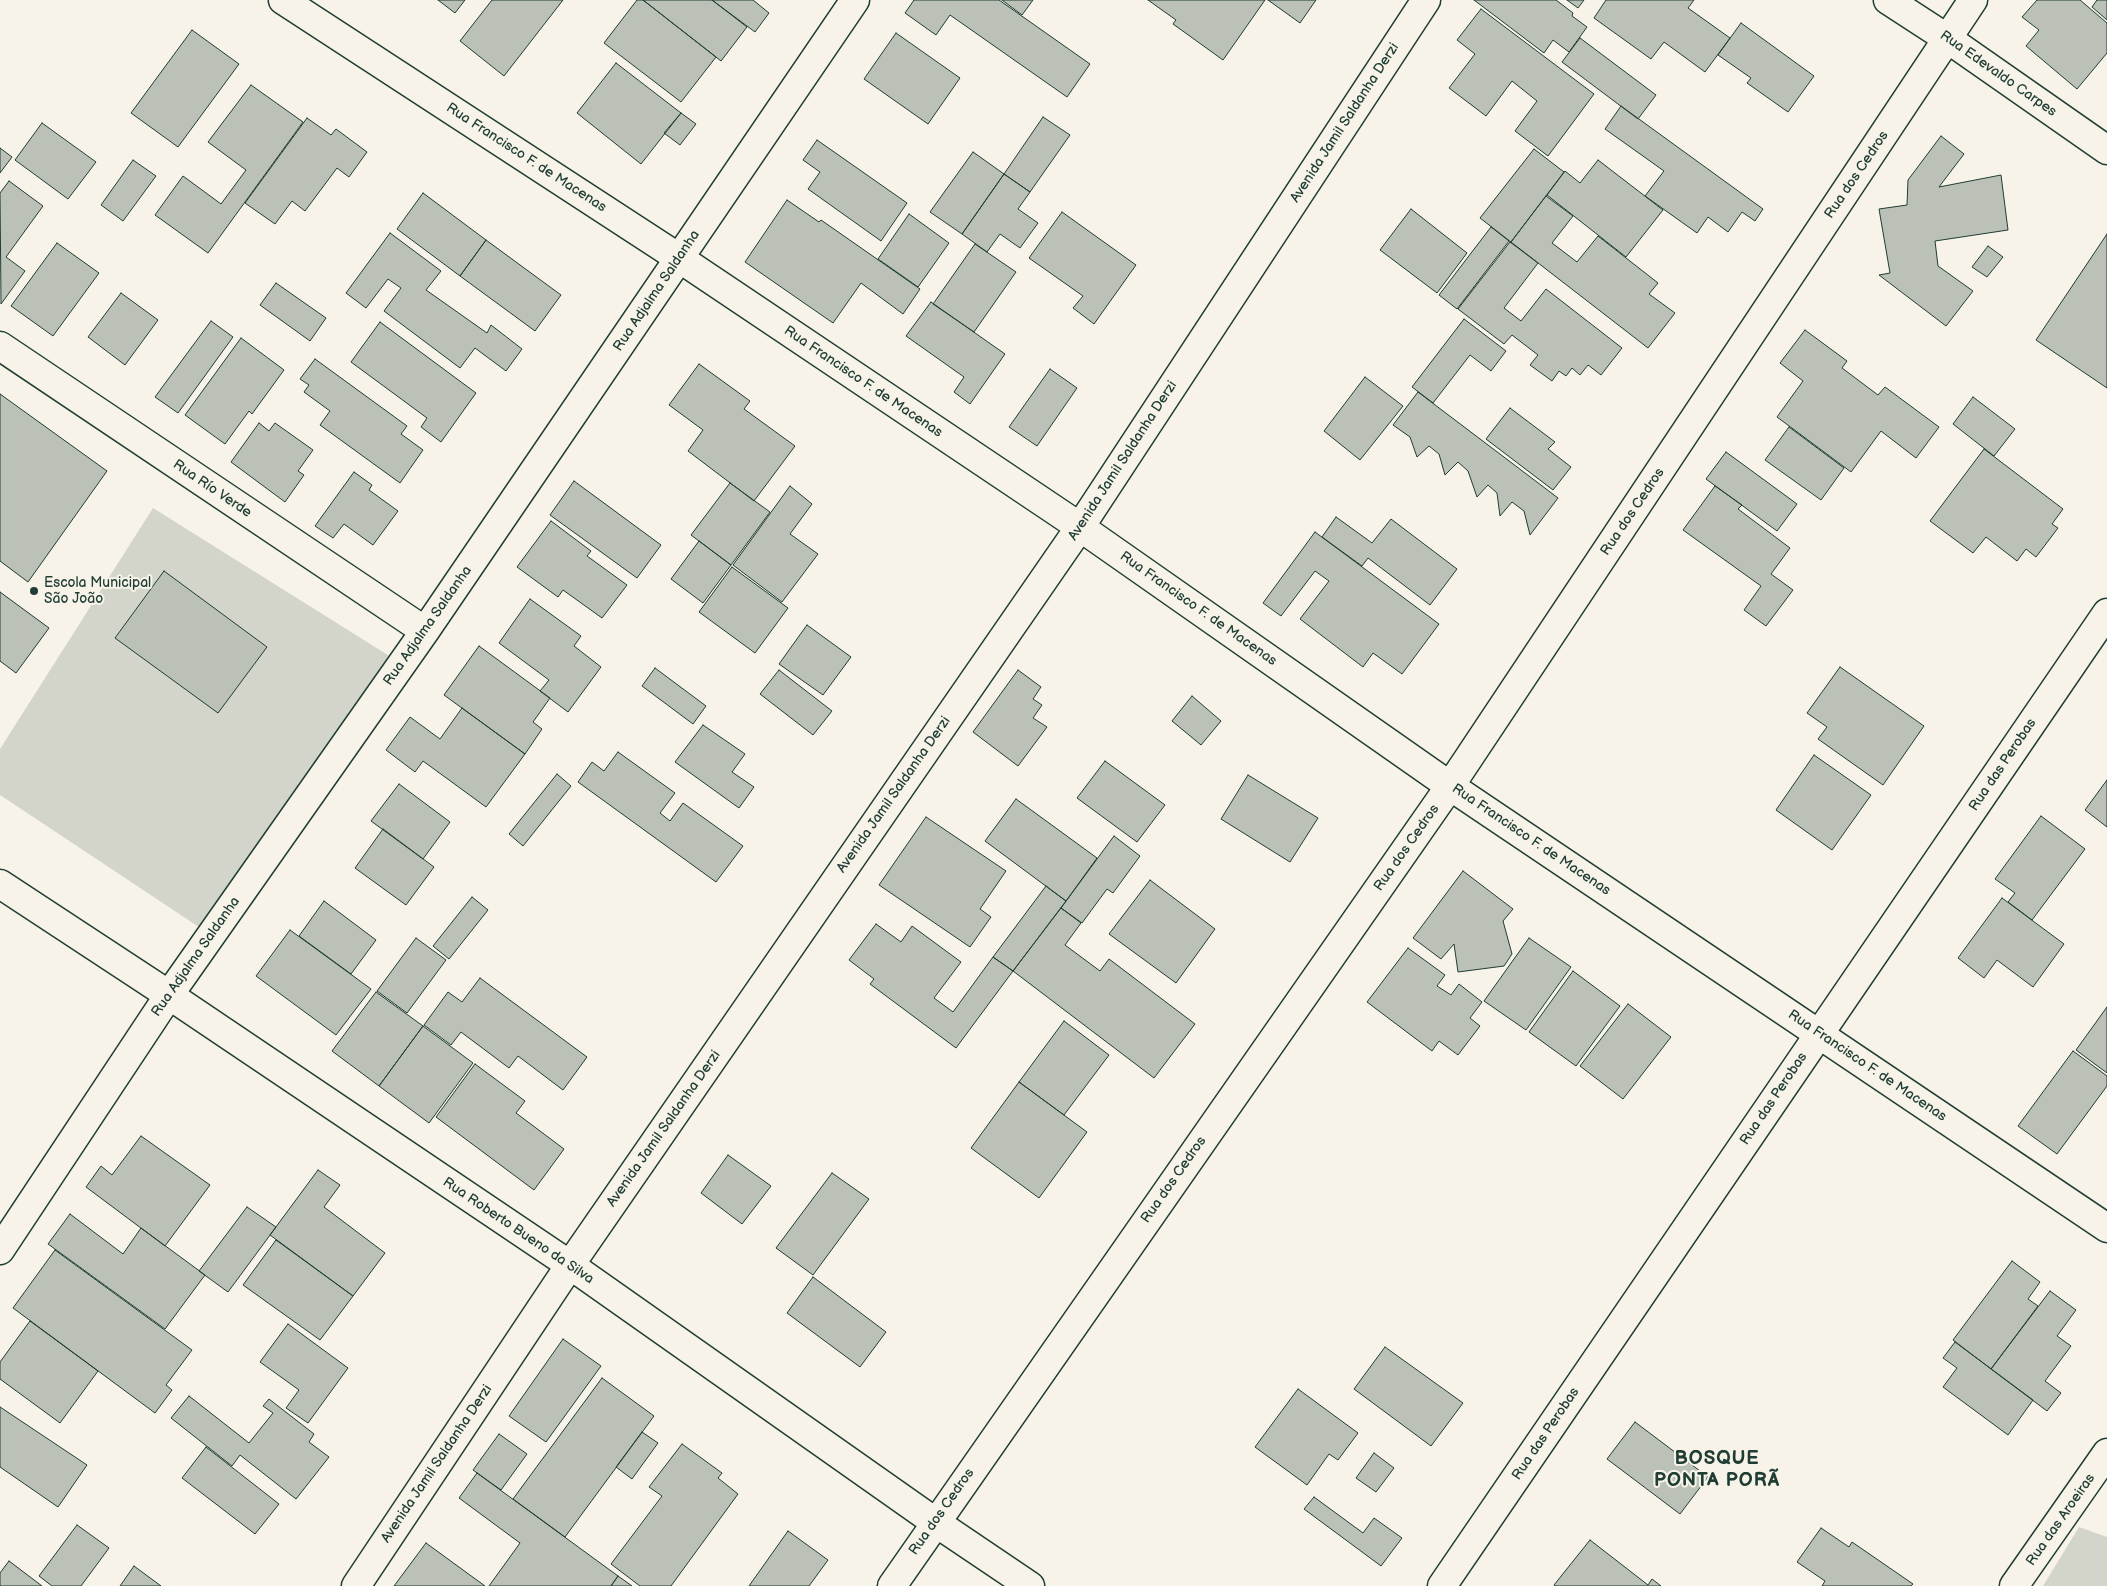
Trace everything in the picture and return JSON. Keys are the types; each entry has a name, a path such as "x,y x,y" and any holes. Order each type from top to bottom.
{"street":[{"name":"Rua Francisco F. de Macenas","path":"283,0 679,258 1080,527 1450,786 2107,1228"},
{"name":"Rua Adjalma Saldanha","path":"0,1250 169,994 425,631 855,0"},
{"name":"Avenida Jamil Saldanha Derzi","path":"356,1586 570,1265 1080,527 1426,0"},
{"name":"Rua Edevaldo Carpes","path":"1888,0 1948,39 2107,150"},
{"name":"Rua dos Cedros","path":"892,1586 1450,786 1973,0"},
{"name":"Rua Río Verde","path":"0,346 425,631"},
{"name":"Rua das Perobas","path":"1442,1586 2107,613"},
{"name":"Rua Roberto Bueno da Silva","path":"0,884 169,994 570,1265 935,1522 1030,1586"},
{"name":"Rua das Aroeiras","path":"2014,1586 2107,1453"}],"shaded area":[{"path":"153,508 391,657 208,933 0,795 0,749"},
{"path":"2079,1527 2107,1537 2107,1586 2043,1586"}],"building":[{"path":"438,0 465,0 455,13"},
{"path":"492,0 563,0 504,76 460,41"},
{"path":"637,0 643,0 716,57 681,102 604,43"},
{"path":"643,0 712,0 747,27 721,61"},
{"path":"712,0 753,0 769,13 755,32"},
{"path":"914,0 999,0 1090,64 1067,97 950,15 936,35 905,13"},
{"path":"1002,0 1033,0 1022,15"},
{"path":"1148,0 1265,0 1223,60 1173,24 1176,20"},
{"path":"1268,0 1316,0 1300,23"},
{"path":"1474,0 1556,0 1573,13 1572,16 1587,27 1569,52 1553,40 1544,53"},
{"path":"1567,0 1584,0 1578,8"},
{"path":"1606,0 1694,0 1688,8 1730,38 1705,72 1664,42 1651,59 1594,18"},
{"path":"2037,0 2080,0 2107,23 2107,53 2077,89 2026,46 2039,30 2022,17"},
{"path":"2097,0 2107,0 2107,20 2092,7"},
{"path":"1481,9 1594,94 1548,156 1515,131 1537,101 1512,81 1486,116 1449,88 1475,54 1457,40"},
{"path":"1741,23 1814,76 1788,112 1747,83 1751,78 1718,55"},
{"path":"192,30 239,64 178,147 131,113"},
{"path":"896,33 960,78 928,124 864,79"},
{"path":"1580,38 1656,95 1638,119 1562,62"},
{"path":"616,63 681,113 641,164 577,113"},
{"path":"251,85 303,122 208,253 155,215 183,176 221,204 246,170 208,142"},
{"path":"1621,106 1763,209 1755,221 1742,212 1728,232 1708,217 1697,233 1645,196 1664,171 1605,129"},
{"path":"681,113 696,124 680,145 664,133"},
{"path":"1043,117 1070,135 1030,192 1004,174"},
{"path":"307,118 331,135 336,129 367,152 349,177 337,168 305,211 292,201 275,224 245,203"},
{"path":"42,123 96,162 68,199 15,160"},
{"path":"1941,136 1964,154 1939,187 2001,175 2008,230 1935,241 1938,266 1973,291 1946,326 1879,275 1890,273 1879,209 1907,205 1908,180"},
{"path":"817,140 907,203 881,241 808,189 820,172 803,160"},
{"path":"0,148 12,157 0,173"},
{"path":"1534,149 1564,172 1511,242 1480,218"},
{"path":"973,152 1004,174 962,234 930,212"},
{"path":"133,160 156,176 123,221 101,205"},
{"path":"1598,160 1663,210 1626,257 1547,195 1565,171 1580,183"},
{"path":"1004,174 1030,192 1018,209 1038,223 1020,248 1000,234 987,252 962,234"},
{"path":"9,181 43,206 6,257 25,271 1,304 0,193"},
{"path":"423,193 486,240 460,276 397,229"},
{"path":"1546,196 1573,216 1552,243 1577,262 1598,236 1658,283 1649,294 1675,313 1648,348 1511,242"},
{"path":"787,200 819,222 821,220 920,289 903,314 861,283 833,323 745,262"},
{"path":"1411,209 1467,253 1437,293 1380,250"},
{"path":"1062,212 1136,265 1094,324 1073,308 1083,296 1029,258"},
{"path":"909,214 949,243 918,287 878,259"},
{"path":"1491,227 1509,241 1457,309 1439,295"},
{"path":"390,233 441,271 426,290 487,333 491,325 522,349 506,371 475,348 460,368 384,311 401,288 388,279 366,308 346,293"},
{"path":"2107,234 2107,388 2036,340"},
{"path":"486,240 561,295 535,331 460,276"},
{"path":"1510,242 1538,263 1504,308 1521,321 1546,289 1622,348 1601,375 1588,365 1580,375 1572,368 1566,376 1559,371 1552,381 1530,365 1538,355 1512,335 1504,344 1458,309"},
{"path":"57,243 99,273 53,336 11,306"},
{"path":"975,244 1016,272 974,332 933,304"},
{"path":"1988,246 2003,257 1987,277 1972,267"},
{"path":"276,283 326,318 310,341 260,305"},
{"path":"121,293 158,320 125,365 88,337"},
{"path":"931,302 1005,354 970,404 954,392 964,377 906,336"},
{"path":"1464,319 1506,351 1491,371 1470,355 1433,403 1412,387"},
{"path":"211,321 233,337 178,413 155,397"},
{"path":"380,322 476,393 441,442 421,427 427,418 351,362"},
{"path":"1805,330 1847,361 1842,368 1878,395 1885,387 1939,427 1916,458 1881,431 1851,472 1777,417 1803,381 1780,363"},
{"path":"241,338 284,370 252,414 249,411 225,444 185,415"},
{"path":"315,359 407,426 401,434 423,450 400,483 320,425 330,411 304,392 309,385 300,379"},
{"path":"699,364 750,401 744,409 795,446 754,501 688,451 703,430 669,405"},
{"path":"1050,369 1077,388 1037,446 1009,427"},
{"path":"1365,377 1403,406 1360,460 1324,431"},
{"path":"1418,392 1558,498 1530,535 1524,511 1512,502 1500,516 1497,493 1488,485 1477,497 1468,471 1458,462 1445,475 1439,454 1429,446 1417,457 1410,437 1393,425"},
{"path":"0,394 107,471 28,582 0,561"},
{"path":"1973,397 2015,429 1994,456 1953,424"},
{"path":"1510,408 1555,442 1548,449 1571,467 1553,490 1486,439"},
{"path":"259,423 269,431 275,423 313,450 298,471 304,475 285,502 231,462"},
{"path":"1789,427 1844,468 1821,500 1765,460"},
{"path":"1984,449 2063,509 2052,524 2058,528 2036,557 2026,549 2017,561 1986,537 1973,553 1930,521"},
{"path":"1726,452 1797,504 1777,531 1706,479"},
{"path":"354,472 372,485 369,490 398,511 373,545 344,524 333,538 315,526"},
{"path":"574,481 661,545 637,578 550,515"},
{"path":"730,483 770,512 731,565 691,535"},
{"path":"790,486 812,504 790,534 818,554 782,602 733,565"},
{"path":"1715,486 1742,505 1738,509 1790,548 1771,574 1793,590 1766,626 1744,610 1761,586 1683,530"},
{"path":"1336,517 1372,543 1391,519 1457,569 1430,605 1368,558 1362,566 1322,537"},
{"path":"551,521 591,551 587,556 627,585 602,618 563,590 558,597 517,567"},
{"path":"1315,532 1439,624 1402,674 1373,653 1363,667 1300,619 1329,581 1315,571 1281,616 1263,603"},
{"path":"699,541 731,565 703,603 671,579"},
{"path":"732,567 788,608 755,653 699,612"},
{"path":"164,571 267,647 218,713 115,638"},
{"path":"0,592 49,628 16,673 0,661"},
{"path":"530,599 581,636 574,646 601,667 568,712 540,691 549,680 499,643"},
{"path":"807,625 851,657 823,695 779,664"},
{"path":"479,646 550,698 533,722 542,729 525,754 444,695"},
{"path":"1840,667 1924,726 1883,785 1818,739 1827,727 1807,713"},
{"path":"655,668 706,706 693,724 642,686"},
{"path":"779,670 832,711 813,735 760,694"},
{"path":"1018,670 1041,687 1033,699 1042,705 1033,718 1047,727 1018,766 973,732"},
{"path":"1192,696 1221,721 1201,745 1172,721"},
{"path":"462,708 525,754 486,807 423,761 415,772 386,750 410,717 440,739"},
{"path":"703,725 745,754 732,772 754,787 739,808 675,762"},
{"path":"618,752 675,793 660,813 670,821 683,803 743,846 716,882 578,782 592,762 604,771"},
{"path":"1814,755 1871,795 1832,850 1776,810"},
{"path":"1105,761 1165,805 1137,842 1077,798"},
{"path":"557,774 571,786 523,846 509,834"},
{"path":"1248,775 1318,818 1290,862 1221,819"},
{"path":"2107,780 2107,827 2085,810"},
{"path":"399,784 450,822 423,859 371,821"},
{"path":"1016,799 1097,858 1066,901 985,841"},
{"path":"2041,816 2085,849 2032,920 2008,902 2015,893 1995,879"},
{"path":"926,817 1006,871 980,909 991,917 970,947 879,885"},
{"path":"383,829 434,867 406,905 355,868"},
{"path":"1114,836 1140,856 1113,893 1107,889 1082,923 1061,908"},
{"path":"1463,871 1513,909 1503,921 1512,954 1504,966 1458,972 1454,944 1441,959 1413,938"},
{"path":"1150,880 1215,929 1176,983 1109,934"},
{"path":"1046,886 1066,901 1013,971 993,957"},
{"path":"472,897 488,910 449,959 433,946"},
{"path":"2002,898 2064,944 2033,987 1997,960 1984,978 1958,958"},
{"path":"324,901 376,940 351,974 299,936"},
{"path":"1061,908 1081,923 1065,945 1100,971 1109,959 1195,1024 1154,1078 1013,971"},
{"path":"876,924 901,942 912,926 961,962 934,998 953,1012 993,957 1013,971 956,1048 870,984 874,979 849,960"},
{"path":"290,930 371,989 336,1035 256,976"},
{"path":"416,938 446,960 407,1013 377,991"},
{"path":"1529,938 1571,967 1526,1030 1484,1001"},
{"path":"1408,948 1445,975 1437,986 1451,995 1459,984 1482,1002 1470,1018 1480,1026 1458,1055 1439,1041 1432,1051 1367,1002"},
{"path":"1573,971 1620,1006 1576,1066 1529,1032"},
{"path":"480,978 587,1057 563,1090 518,1056 509,1068 461,1032 451,1045 424,1025 448,992 462,1002"},
{"path":"376,992 423,1026 379,1086 332,1051"},
{"path":"1628,1004 1671,1037 1623,1099 1580,1066"},
{"path":"2107,1007 2107,1073 2076,1050"},
{"path":"1064,1021 1109,1055 1064,1115 1019,1082"},
{"path":"423,1026 473,1063 429,1123 379,1086"},
{"path":"2073,1051 2107,1076 2107,1086 2057,1154 2018,1126"},
{"path":"475,1064 525,1101 516,1113 564,1149 534,1190 436,1117"},
{"path":"1019,1082 1087,1132 1039,1198 971,1148"},
{"path":"141,1136 210,1185 165,1246 86,1187 101,1166 112,1175"},
{"path":"728,1155 771,1186 742,1224 701,1193"},
{"path":"318,1170 340,1185 324,1207 385,1253 353,1296 270,1235"},
{"path":"832,1173 869,1199 813,1275 776,1248"},
{"path":"247,1207 276,1227 228,1292 199,1271"},
{"path":"70,1214 123,1254 141,1228 205,1275 165,1329 48,1244"},
{"path":"276,1240 353,1296 320,1340 243,1285"},
{"path":"55,1250 192,1350 166,1385 172,1390 155,1413 13,1308"},
{"path":"2012,1261 2040,1282 2028,1299 2038,1306 1991,1369 1953,1340"},
{"path":"813,1277 886,1332 860,1367 787,1313"},
{"path":"2050,1291 2076,1310 2057,1336 2071,1346 2045,1381 2061,1393 2047,1411 1991,1369"},
{"path":"30,1321 98,1371 60,1423 0,1379 0,1362"},
{"path":"288,1324 348,1368 308,1423 286,1408 299,1390 260,1362"},
{"path":"563,1339 601,1366 546,1442 509,1416"},
{"path":"1955,1342 2033,1400 2008,1435 1943,1387 1957,1368 1943,1358"},
{"path":"1385,1347 1463,1403 1431,1446 1354,1389"},
{"path":"602,1378 654,1416 565,1537 513,1499"},
{"path":"1298,1389 1358,1433 1338,1460 1329,1454 1307,1485 1255,1447"},
{"path":"189,1396 249,1443 273,1413 263,1406 269,1399 314,1434 309,1442 329,1457 296,1499 240,1455 232,1466 171,1418"},
{"path":"0,1407 87,1465 58,1507 0,1467"},
{"path":"1635,1422 1708,1477 1680,1514 1607,1459"},
{"path":"642,1432 658,1443 632,1479 616,1467"},
{"path":"499,1434 527,1454 501,1490 473,1470"},
{"path":"682,1444 722,1473 718,1478 738,1494 671,1586 640,1586 611,1564 662,1496 649,1487"},
{"path":"206,1447 279,1504 255,1534 182,1478"},
{"path":"1374,1453 1394,1468 1376,1492 1356,1478"},
{"path":"477,1473 618,1576 611,1586 489,1586 520,1543 459,1498"},
{"path":"1314,1497 1363,1533 1374,1518 1402,1538 1381,1566 1304,1509"},
{"path":"77,1525 109,1548 81,1586 52,1586 39,1576"},
{"path":"1821,1528 1849,1547 1852,1542 1913,1584 1911,1586 1822,1586 1825,1581 1797,1562"},
{"path":"788,1531 828,1560 809,1586 749,1586"},
{"path":"1590,1540 1648,1585 1652,1579 1661,1586 1554,1585"},
{"path":"426,1543 485,1586 394,1586"},
{"path":"9,1561 42,1586 0,1586 0,1573"},
{"path":"134,1566 161,1586 120,1586"},
{"path":"618,1576 632,1586 611,1586"}],"place":[{"name":"Escola Municipal São João","path":"34,591"}],"district":[{"name":"BOSQUE PONTA PORÃ","path":"1717,1470"}]}
